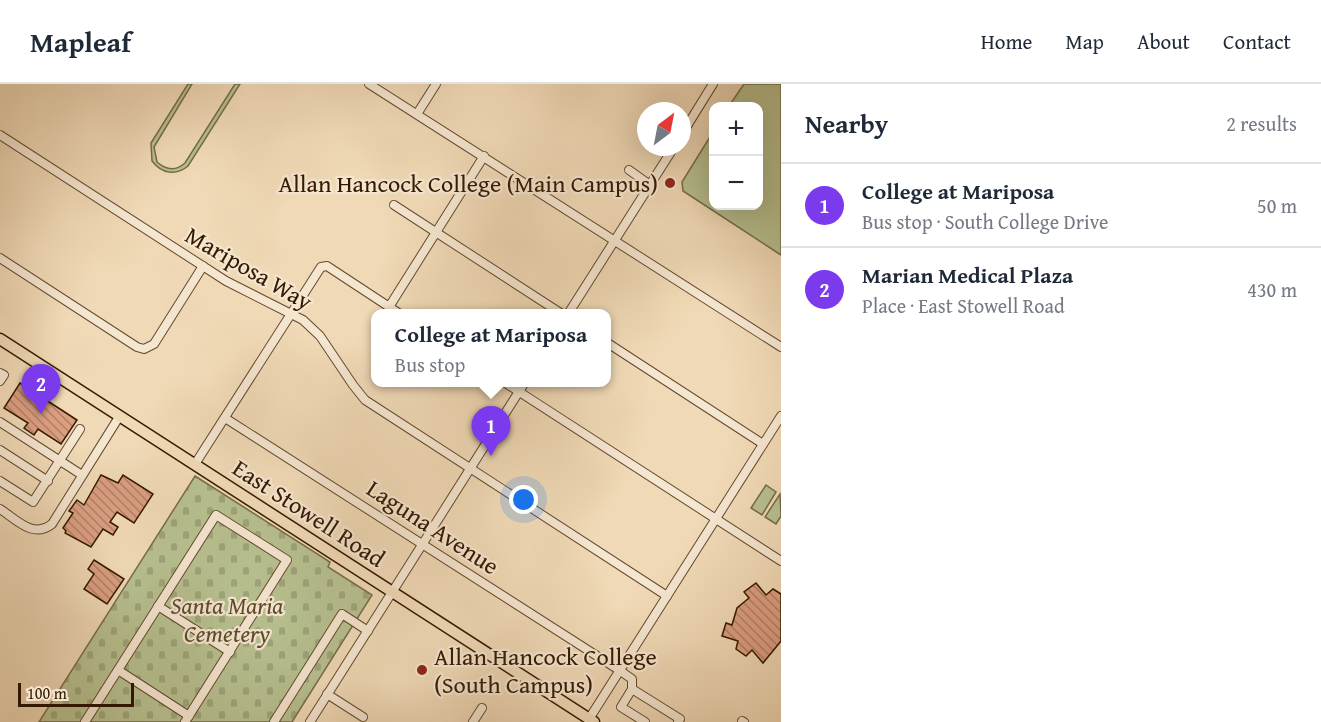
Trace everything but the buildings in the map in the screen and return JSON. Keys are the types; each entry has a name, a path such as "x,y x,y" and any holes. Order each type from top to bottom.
{"main road":[{"name":"East Stowell Road","path":"0,339 591,720"}],"street":[{"path":"369,84 781,347"},
{"path":"417,114 435,84"},
{"path":"691,119 713,84"},
{"name":"Mariposa Way","path":"0,135 203,266 291,313 320,336 365,400 667,596"},
{"path":"389,307 484,156"},
{"path":"571,309 668,156"},
{"path":"629,170 650,184"},
{"path":"394,205 554,309"},
{"path":"0,258 136,347 144,348 154,344 203,266"},
{"path":"195,464 321,267 327,266 392,309"},
{"path":"611,345 763,444"},
{"path":"0,373 4,375 0,381"},
{"path":"512,387 781,561"},
{"path":"310,722 522,387"},
{"path":"591,720 619,670 781,416"},
{"path":"0,508 33,530 39,531 49,527 119,417"},
{"name":"Laguna Avenue","path":"225,418 619,670"},
{"path":"0,422 82,475"},
{"path":"0,481 33,502 80,429"},
{"path":"0,450 48,481"},
{"path":"85,722 216,515 287,560 187,719 118,670"},
{"path":"159,606 230,652"},
{"path":"274,722 342,615 368,631"},
{"path":"619,670 632,679 633,689 621,707 645,722"},
{"path":"633,689 680,719 678,722"},
{"path":"327,694 363,717"},
{"path":"473,722 482,708"},
{"path":"626,722 632,714"}],"green space":[{"path":"188,84 192,84 154,147 157,162 167,168 175,168 185,163 235,84 240,84 188,166 179,171 169,172 160,169 152,161 151,143"},
{"path":"744,84 781,84 781,255 712,210 763,210 763,102 732,102"},
{"path":"709,138 709,208 683,191 682,182"},
{"name":"Santa Maria Cemetery","path":"195,476 330,562 328,567 372,595 292,722 39,722"},
{"path":"766,485 776,492 762,515 751,508"},
{"path":"780,494 781,516 776,524 765,517"}],"place":[{"name":"Allan Hancock College (Main Campus)","path":"670,183"},
{"name":"Marian Medical Plaza","path":"41,414"},
{"name":"College at Mariposa","path":"491,456"},
{"name":"Allan Hancock College (South Campus)","path":"422,670"}]}
